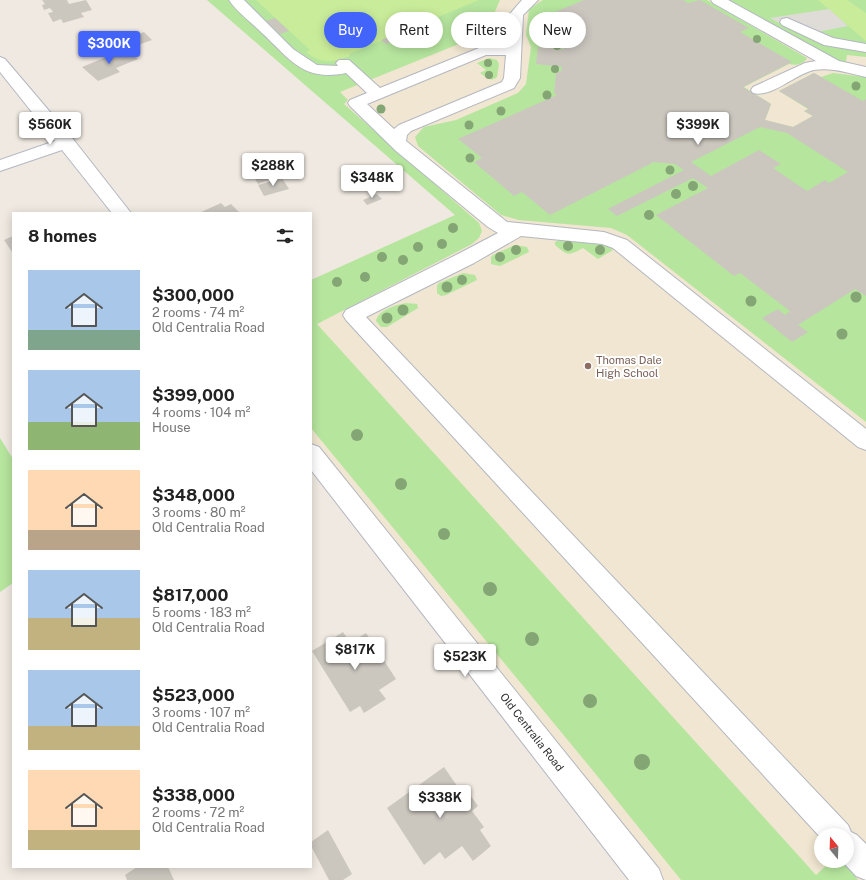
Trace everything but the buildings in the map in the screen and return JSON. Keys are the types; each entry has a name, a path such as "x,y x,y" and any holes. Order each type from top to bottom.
{"street":[{"path":"236,0 270,32 288,52 307,66 321,71 347,66 378,94"},
{"path":"398,142 399,134 405,128 508,85 512,78 516,15 522,7 531,0"},
{"path":"718,0 834,65"},
{"path":"787,22 829,42 866,48"},
{"path":"514,50 484,51 356,103 402,147 494,224 502,228 517,230 604,238 620,244 866,441"},
{"path":"0,62 121,212"},
{"path":"759,90 810,66 834,65 866,72"},
{"path":"0,166 66,143"},
{"path":"517,230 467,258 353,315 831,828"},
{"name":"Old Centralia Road","path":"312,454 648,880"},
{"path":"854,853 866,866"}],"shaded area":[{"name":"Thomas Dale High School","path":"207,0 866,0 866,880 650,880 312,452 312,280 455,215"},
{"path":"829,9 848,26 817,32 791,20 781,24 770,18"}],"green space":[{"path":"207,0 500,0 495,12 451,12 451,47 340,92 348,100 344,104 479,223 482,231 479,238 472,244 317,324 816,875 824,868 849,868 858,880 681,880 312,429 312,280 455,215"},
{"path":"256,0 479,0 443,15 443,12 385,12 385,39 377,42 377,12 324,12 324,48 363,48 349,54 350,56 332,61 322,61 317,59 306,52 310,50"},
{"path":"543,0 707,0 807,58 802,63 797,65 789,64 744,87 771,104 765,120 793,127 813,116 804,111 808,109 779,91 814,73 821,77 833,73 866,77 866,422 627,235 611,228 519,220 501,215 418,146 415,137 424,127 456,120 518,93 526,84 531,48 586,48 586,12 529,12 529,42 526,35 529,9"},
{"path":"729,0 866,0 866,57 847,55 846,62 838,62"},
{"path":"818,0 847,0 866,13 866,41"},
{"path":"489,58 497,60 499,64 497,77 495,79 488,79 480,73 486,70 477,63"},
{"path":"560,240 606,244 613,250 598,259 583,248 568,254 555,245 555,242"},
{"path":"515,245 527,247 529,252 500,266 491,264 491,257 493,255"},
{"path":"463,273 475,275 477,280 446,295 441,296 437,293 437,286 439,283"},
{"path":"406,303 417,304 418,308 387,327 381,327 376,321 377,317 384,311"},
{"path":"0,438 12,457 12,584 0,592"}],"place":[{"name":"Thomas Dale High School","path":"588,366"}]}
